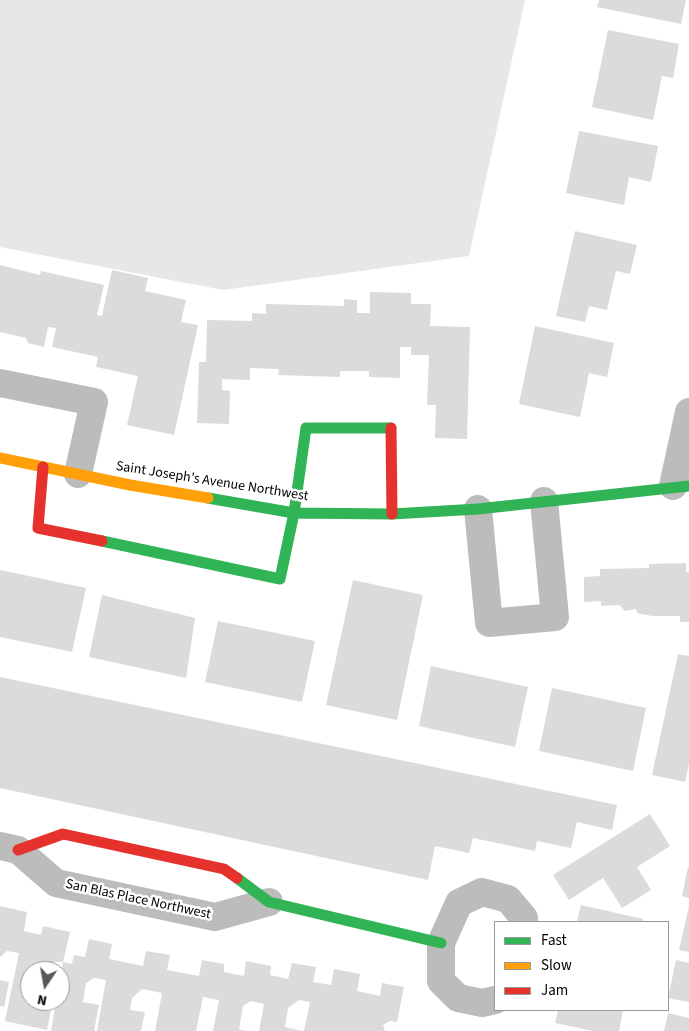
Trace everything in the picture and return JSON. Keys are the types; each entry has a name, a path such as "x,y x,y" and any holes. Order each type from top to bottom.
{"street":[{"path":"0,383 94,402 78,474"},
{"path":"681,486 689,412"},
{"path":"44,467 38,528 280,579 294,513 306,428 391,428 392,514"},
{"name":"Saint Joseph's Avenue Northwest","path":"0,458 130,485 294,513 392,514 478,509 681,486"},
{"path":"478,509 489,623 555,617 544,501"},
{"name":"San Blas Place Northwest","path":"9,848 63,834 224,869 269,902 442,944"},
{"name":"San Blas Place Northwest","path":"9,848 56,883 215,917 269,902"},
{"path":"494,1000 482,1003 458,998 441,981 442,944 459,902 482,892 508,899 524,918 524,921"}],"shaded area":[{"path":"0,0 525,0 469,256 223,290 0,247"}],"building":[{"path":"599,0 686,0 681,24 597,7"},
{"path":"608,30 679,44 673,78 662,76 653,120 592,107"},
{"path":"579,131 658,146 651,182 629,177 624,205 566,193"},
{"path":"575,231 637,245 630,274 616,271 607,310 589,306 585,322 556,316"},
{"path":"0,265 40,275 41,271 104,285 97,315 102,316 112,270 148,278 145,291 186,300 181,322 198,325 174,435 127,425 138,376 96,367 98,357 52,347 56,328 48,327 44,347 28,343 26,338 0,332"},
{"path":"370,292 411,293 411,304 431,304 430,326 470,327 467,439 435,438 436,405 427,405 429,355 411,355 411,347 400,347 400,378 369,377 369,371 340,371 340,377 278,375 279,369 250,368 250,380 222,379 222,390 230,391 229,424 197,423 199,362 206,362 207,320 252,321 252,313 266,314 266,304 344,306 344,299 357,300 357,313 370,313"},
{"path":"535,326 614,343 607,377 589,373 580,417 519,404"},
{"path":"686,563 686,572 689,572 689,622 680,622 680,616 652,616 637,613 636,609 625,611 619,605 601,606 601,601 584,602 584,577 600,576 600,569 649,568 649,564"},
{"path":"0,570 86,588 72,652 0,637"},
{"path":"353,580 423,595 397,720 326,705"},
{"path":"102,595 195,618 186,678 89,657"},
{"path":"218,621 315,641 302,702 205,682"},
{"path":"678,654 689,656 689,764 685,782 652,775"},
{"path":"431,666 528,687 515,747 419,726"},
{"path":"0,677 617,805 612,830 577,822 571,848 537,841 535,851 473,838 469,853 435,846 428,880 0,788"},
{"path":"552,688 646,708 633,771 539,751"},
{"path":"650,814 670,846 637,867 651,890 622,908 603,878 569,900 553,875"},
{"path":"689,868 689,898 682,896"},
{"path":"581,905 643,919 643,921 577,921"},
{"path":"0,906 27,912 24,931 41,935 43,926 70,932 63,961 20,961 20,1011 51,1011 47,1030 5,1021 19,953 7,951 0,957"},
{"path":"689,906 689,952 679,950"},
{"path":"89,939 112,944 109,959 143,966 146,951 170,955 167,970 199,976 202,960 224,964 224,972 244,976 246,961 271,966 270,975 288,979 292,963 316,967 313,982 331,985 334,969 360,974 357,991 380,996 382,983 404,987 397,1022 390,1021 383,1025 385,1031 304,1031 310,1002 299,1000 288,1008 285,1027 302,1031 259,1031 264,1004 251,1001 243,1006 239,1029 245,1031 213,1031 219,1000 203,997 196,1031 155,1031 162,993 142,989 132,998 130,1010 145,1012 141,1031 97,1031 106,980 94,978 86,983 83,1002 99,1005 94,1031 51,1031 54,1011 70,1011 70,964 72,964 74,955 85,957"},
{"path":"676,960 689,963 689,1002 669,998"},
{"path":"0,980 9,982 4,1007 0,1006"},
{"path":"558,1011 623,1011 619,1031 593,1031 555,1023"},
{"path":"668,1013 689,1018 689,1031 664,1031"}],"traffic: fast":[{"path":"102,541 280,579 294,513 306,428 391,428"},
{"path":"208,498 294,513 392,514 478,509 689,486"},
{"path":"237,878 269,902 441,943"}],"traffic: slow":[{"path":"0,458 130,485 208,498"}],"traffic: jam":[{"path":"391,428 392,514"},
{"path":"43,467 38,528 102,541"},
{"path":"18,850 63,834 224,869 237,878"}]}
